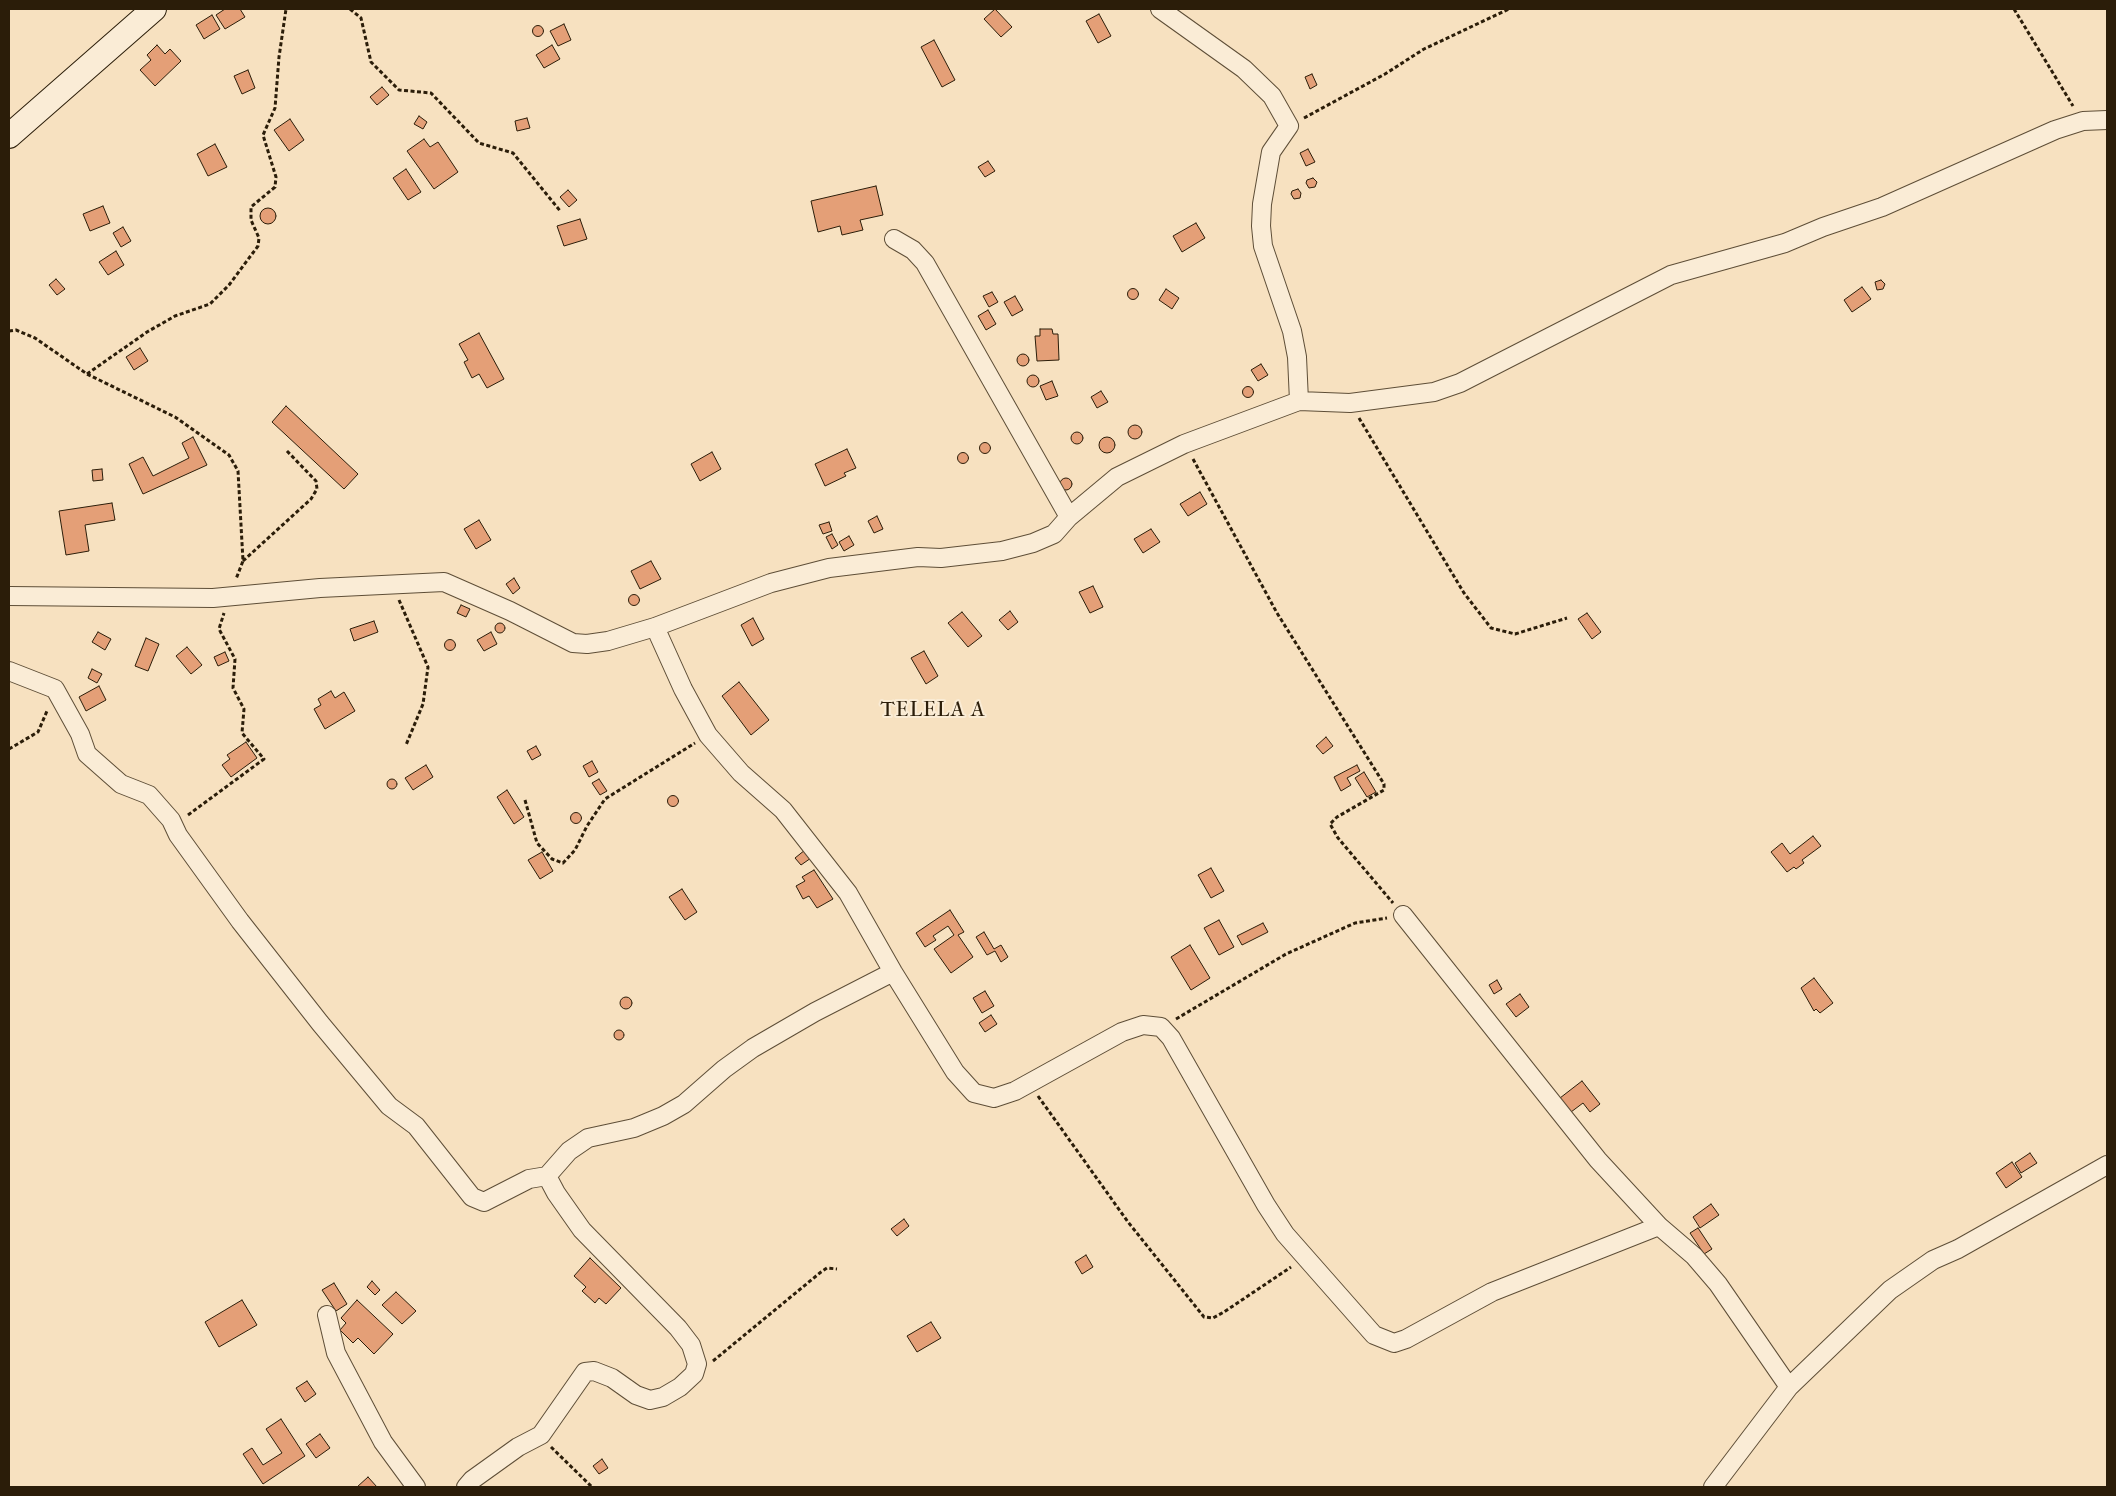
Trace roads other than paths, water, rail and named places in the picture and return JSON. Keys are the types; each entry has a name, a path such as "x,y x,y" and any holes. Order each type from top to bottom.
{"street":[{"path":"9,136 154,9"},
{"path":"1160,9 1244,69 1272,96 1288,126 1271,152 1262,204 1261,226 1263,246 1292,331 1297,357 1299,401"},
{"path":"9,596 213,598 230,595 444,582 501,607 573,643 608,641 655,627 771,583 829,568 918,557 941,558 1002,551 1034,544 1054,534 1069,518 1117,477 1184,444 1299,401 1350,402 1434,392 1460,382 1671,275 1785,243 1823,226 1882,207 2055,130 2083,121 2107,120"},
{"path":"894,240 913,250 925,263 1069,518"},
{"path":"655,627 683,689 708,735 742,773 783,810 848,893 893,972 955,1072 974,1093 994,1098 1029,1083 1122,1032 1143,1025 1161,1027 1170,1038 1266,1205 1306,1258 1374,1336 1394,1344 1492,1292 1658,1226"},
{"path":"9,670 55,689 80,734 88,754 121,784 149,795 171,820 178,835 240,920 320,1024 389,1106 416,1126 472,1197 484,1202 529,1179 547,1176 569,1150 588,1138 634,1128 663,1116 684,1104 724,1069 753,1048 815,1012 893,972"},
{"path":"1403,915 1477,1006 1563,1118 1658,1226 1694,1256 1718,1284 1789,1387"},
{"path":"1712,1487 1789,1387 1890,1290 1915,1272 2107,1165"},
{"path":"466,1487 472,1480 518,1447 541,1435 577,1380 588,1370 612,1378 636,1395 650,1400 671,1393 694,1374 697,1364 691,1345 678,1328 582,1230 556,1193 547,1176"},
{"path":"327,1315 336,1354 383,1442 416,1487"}],"district":[{"name":"TELELA A","path":"933,711"}]}
